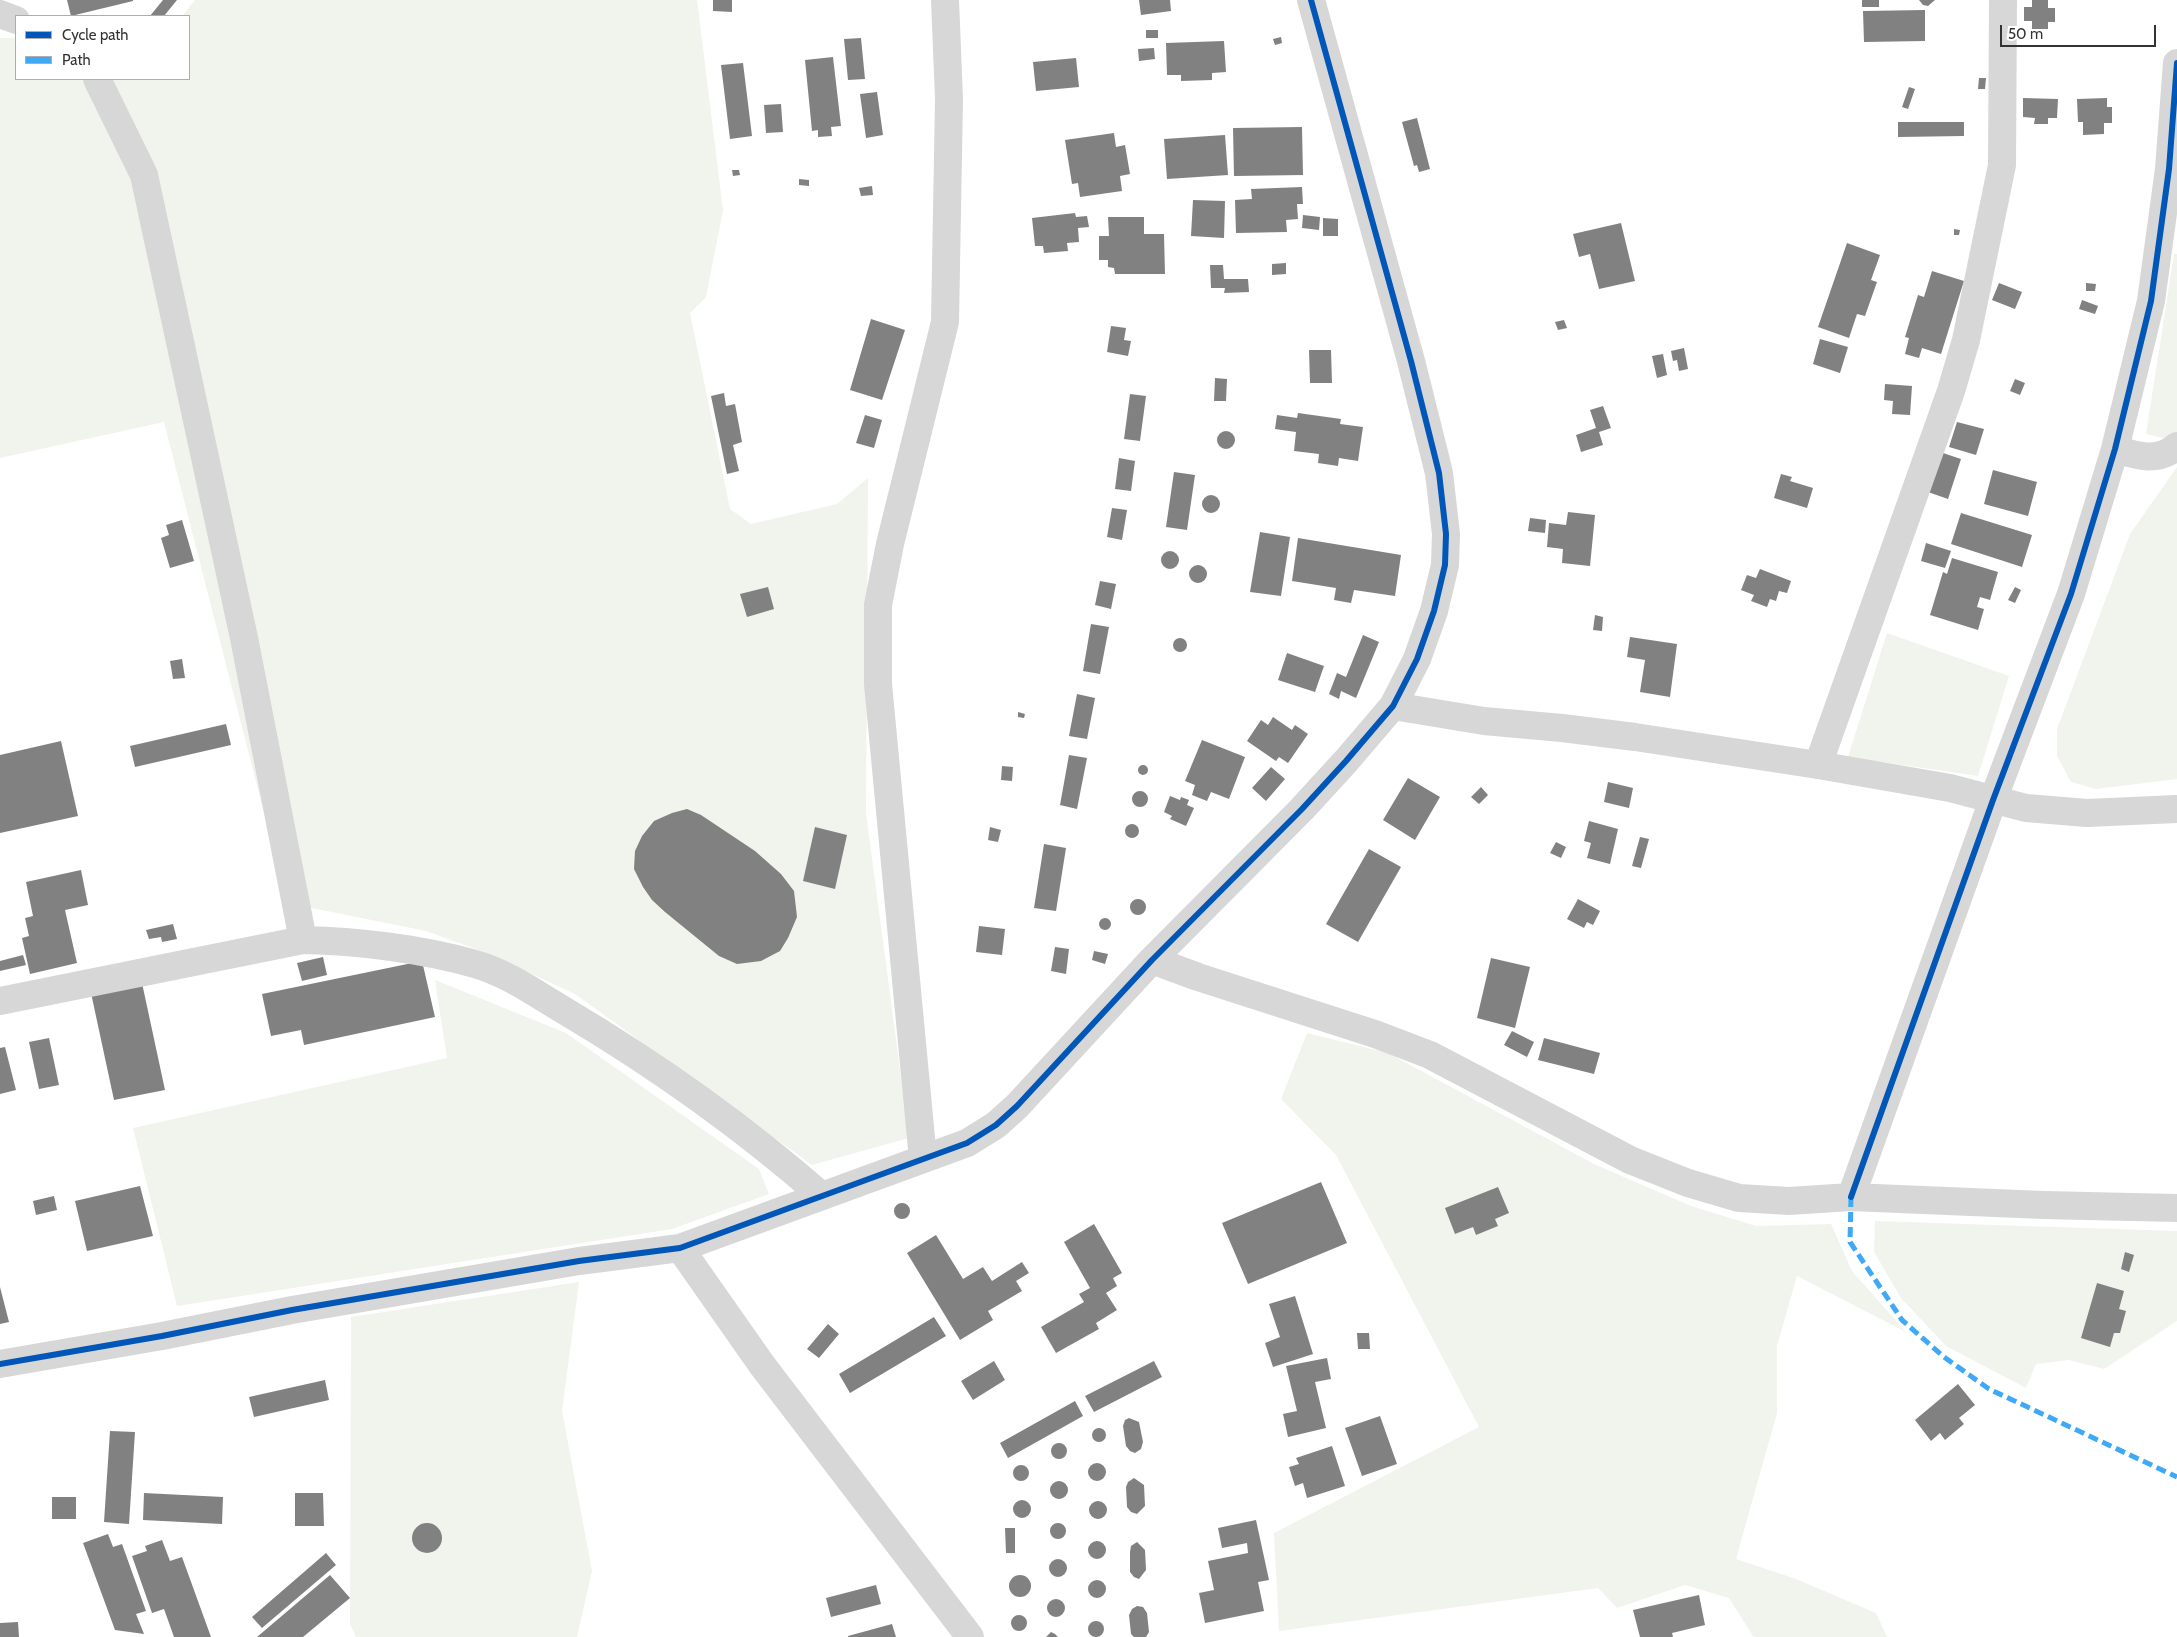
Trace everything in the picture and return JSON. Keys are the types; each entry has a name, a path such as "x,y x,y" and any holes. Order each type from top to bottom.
{"street":[{"path":"923,1159 878,684 878,605 890,544 944,322 949,109 945,0"},
{"path":"0,1364 162,1336 302,1308 579,1261 680,1248 967,1143 996,1125 1017,1106 1152,960 1346,762 1392,706 1417,659 1434,611 1445,565 1444,506 1439,473 1411,361 1311,0"},
{"path":"1818,765 1948,400 1966,340 2002,165 2003,0"},
{"path":"0,14 15,20"},
{"path":"1851,1197 1993,800 2071,594 2115,449 2151,301 2169,169 2177,63"},
{"path":"97,80 144,175 244,638 303,940"},
{"path":"2115,449 2152,458 2163,456 2177,446"},
{"path":"1392,706 1484,721 1635,737 1818,765 1950,788 2026,808 2070,812 2177,809"},
{"path":"0,1001 303,940 349,943 430,954 476,964 510,979 613,1039 706,1102 822,1196"},
{"path":"1152,960 1198,977 1375,1034 1430,1055 1630,1160 1688,1183 1739,1198 1789,1201 1851,1197 2043,1205 2177,1208"},
{"path":"680,1248 762,1365 970,1637"}],"shaded area":[{"path":"195,0 697,0 723,210 706,297 690,313 730,509 751,524 837,504 868,478 866,813 909,1138 812,1165 575,994 484,952 426,931 287,903 164,422 0,458 0,38 15,38 15,80 190,80 190,15 183,15"},
{"path":"2174,254 2177,254 2177,434 2171,440 2146,434"},
{"path":"2177,467 2177,779 2096,789 2071,782 2057,756 2057,729 2130,534"},
{"path":"1887,633 2009,676 1978,776 1848,757"},
{"path":"435,980 566,1033 759,1169 769,1194 672,1229 177,1306 133,1128 447,1058"},
{"path":"1307,1033 1388,1053 1594,1164 1691,1206 1756,1226 1831,1224 1852,1271 1906,1332 1797,1276 1777,1346 1777,1413 1736,1559 1796,1579 1876,1613 1887,1637 1756,1637 1753,1636 1729,1598 1685,1585 1617,1608 1598,1588 1279,1631 1274,1533 1479,1427 1336,1155 1281,1099"},
{"path":"1875,1221 2177,1231 2177,1321 2104,1369 2069,1360 2036,1364 2026,1388 1946,1346 1901,1298 1874,1252"},
{"path":"579,1282 562,1411 592,1571 577,1637 356,1637 350,1624 351,1317"}],"building":[{"path":"67,0 133,0 75,15 71,15"},
{"path":"163,0 177,0 165,15 151,15"},
{"path":"713,0 732,0 732,12 713,11"},
{"path":"1139,0 1170,0 1171,11 1141,15"},
{"path":"1862,0 1879,0 1879,7 1862,7"},
{"path":"1919,0 1935,0 1928,6 1923,5"},
{"path":"2032,0 2048,0 2048,8 2055,8 2055,22 2048,22 2048,29 2032,29 2032,21 2024,21 2024,7 2032,7"},
{"path":"1925,10 1925,41 1864,42 1863,11"},
{"path":"1146,30 1158,30 1158,38 1146,38"},
{"path":"1281,37 1282,43 1275,45 1273,39"},
{"path":"861,38 865,79 848,80 844,39"},
{"path":"1224,41 1226,72 1212,73 1212,80 1181,81 1181,75 1167,75 1166,43"},
{"path":"1154,48 1155,59 1139,61 1138,49"},
{"path":"833,57 841,126 831,127 832,136 818,137 818,130 812,131 805,60"},
{"path":"1076,58 1079,87 1036,91 1033,62"},
{"path":"743,63 752,136 730,139 721,65"},
{"path":"1979,78 1986,78 1985,89 1978,89"},
{"path":"1909,87 1915,89 1908,109 1902,107"},
{"path":"877,92 883,135 866,138 860,94"},
{"path":"2023,98 2058,99 2057,118 2048,118 2048,124 2034,124 2035,118 2023,117"},
{"path":"2107,98 2107,107 2112,107 2112,123 2104,123 2104,134 2083,135 2083,122 2078,122 2077,99"},
{"path":"781,104 783,132 766,133 764,105"},
{"path":"1417,118 1430,169 1419,172 1417,165 1414,166 1402,122"},
{"path":"1898,122 1964,122 1964,136 1898,137"},
{"path":"1302,127 1303,175 1234,176 1233,128"},
{"path":"1114,133 1116,147 1125,145 1130,174 1120,176 1122,191 1080,197 1078,183 1072,184 1065,140"},
{"path":"1225,135 1228,175 1167,179 1164,139"},
{"path":"732,170 739,170 740,175 733,176"},
{"path":"799,179 809,180 809,186 799,185"},
{"path":"872,186 873,195 861,196 859,188"},
{"path":"1302,187 1303,204 1297,204 1298,219 1286,220 1287,232 1236,233 1235,200 1252,199 1251,189"},
{"path":"1193,200 1225,201 1224,238 1191,236"},
{"path":"1075,213 1076,217 1087,216 1089,227 1078,228 1079,242 1067,243 1068,251 1044,253 1043,246 1035,246 1032,218"},
{"path":"1303,215 1320,217 1319,230 1302,228"},
{"path":"1108,217 1144,217 1144,234 1164,234 1165,274 1115,274 1114,268 1108,267 1108,260 1099,260 1099,236 1109,236"},
{"path":"1323,218 1338,219 1338,236 1323,236"},
{"path":"1621,223 1635,281 1599,289 1590,254 1579,257 1573,234"},
{"path":"1954,229 1960,230 1959,235 1954,235"},
{"path":"1847,243 1880,255 1871,280 1877,282 1865,316 1857,314 1849,338 1818,327"},
{"path":"1286,263 1286,274 1272,275 1272,264"},
{"path":"1210,265 1223,265 1224,279 1248,279 1249,292 1224,293 1225,288 1211,288"},
{"path":"1932,271 1964,281 1941,354 1922,348 1919,358 1905,354 1909,338 1905,337 1918,295 1924,297"},
{"path":"1999,283 2022,292 2015,309 1992,300"},
{"path":"2086,283 2096,284 2095,291 2086,291"},
{"path":"2082,300 2098,306 2095,314 2079,309"},
{"path":"871,319 905,330 882,400 850,390"},
{"path":"1564,320 1567,328 1558,330 1555,322"},
{"path":"1111,326 1126,328 1124,340 1131,341 1128,356 1107,352"},
{"path":"1820,339 1848,347 1840,373 1813,364"},
{"path":"1684,348 1688,369 1679,371 1677,360 1673,361 1671,351"},
{"path":"1309,350 1331,350 1332,383 1310,383"},
{"path":"1663,354 1667,375 1657,378 1652,356"},
{"path":"1215,378 1227,379 1226,401 1214,401"},
{"path":"2015,379 2025,383 2020,395 2010,391"},
{"path":"1885,384 1912,386 1910,415 1892,414 1893,401 1884,400"},
{"path":"724,393 726,406 735,404 742,442 733,445 739,471 727,474 711,396"},
{"path":"1130,394 1146,396 1140,441 1124,439"},
{"path":"1603,406 1611,428 1599,432 1603,445 1581,452 1576,435 1596,428 1590,410"},
{"path":"1298,413 1341,419 1340,424 1363,427 1358,461 1339,458 1338,466 1318,463 1319,454 1294,451 1296,432 1275,429 1277,415 1297,418"},
{"path":"865,415 882,420 874,448 856,443"},
{"path":"1957,422 1984,429 1976,455 1949,447"},
{"path":"1226,431 1232,434 1235,440 1232,446 1226,449 1220,446 1217,440 1220,434"},
{"path":"1940,452 1961,459 1948,499 1928,492"},
{"path":"1119,458 1135,461 1131,491 1115,489"},
{"path":"1993,470 2037,482 2028,516 1984,504"},
{"path":"1174,472 1195,475 1187,530 1166,527"},
{"path":"1781,474 1792,477 1790,481 1813,488 1807,508 1774,498"},
{"path":"1211,495 1217,498 1220,504 1217,510 1211,513 1205,510 1202,504 1205,498"},
{"path":"1112,508 1127,510 1122,540 1107,537"},
{"path":"1568,512 1595,515 1590,566 1562,563 1563,549 1547,547 1549,523 1566,525"},
{"path":"1961,513 2032,535 2022,567 1951,544"},
{"path":"1530,518 1546,520 1545,533 1528,531"},
{"path":"182,520 194,561 170,568 161,538 169,535 166,525"},
{"path":"1260,532 1290,537 1281,596 1250,592"},
{"path":"1298,538 1401,555 1395,596 1354,590 1351,603 1334,600 1336,588 1292,581"},
{"path":"1926,543 1951,551 1945,568 1921,561"},
{"path":"1170,551 1176,554 1179,560 1176,566 1170,569 1164,566 1161,560 1164,554"},
{"path":"1952,558 1998,572 1990,600 1980,597 1977,607 1984,609 1978,630 1930,615 1943,572 1947,574"},
{"path":"1198,565 1204,568 1207,574 1204,580 1198,583 1192,580 1189,574 1192,568"},
{"path":"1760,569 1791,581 1787,593 1779,591 1776,601 1770,599 1767,607 1751,601 1754,595 1741,590 1747,575 1756,578"},
{"path":"1100,581 1116,584 1111,609 1095,605"},
{"path":"768,587 774,609 747,617 740,594"},
{"path":"2015,587 2021,590 2015,603 2008,600"},
{"path":"1595,615 1603,617 1602,631 1593,630"},
{"path":"1091,624 1109,627 1100,674 1083,671"},
{"path":"1363,635 1379,642 1356,698 1341,691 1339,699 1329,694 1337,673 1346,677"},
{"path":"1630,637 1677,644 1670,697 1640,692 1645,660 1627,657"},
{"path":"1177,638 1183,638 1187,645 1183,652 1177,652 1173,648 1173,642"},
{"path":"1287,653 1324,666 1315,692 1278,680"},
{"path":"182,659 185,678 173,679 170,661"},
{"path":"1077,694 1095,698 1087,739 1069,736"},
{"path":"1018,712 1025,714 1024,718 1018,717"},
{"path":"1273,717 1292,730 1295,725 1308,734 1288,763 1279,757 1276,761 1247,741 1261,720 1268,725"},
{"path":"226,724 231,745 135,767 130,746"},
{"path":"1202,740 1245,757 1229,799 1211,792 1207,801 1192,795 1195,785 1185,781"},
{"path":"61,741 78,816 0,833 0,755"},
{"path":"1069,755 1087,758 1077,809 1060,805"},
{"path":"1141,765 1145,765 1148,770 1147,774 1141,775 1138,772 1138,768"},
{"path":"1002,766 1013,767 1012,781 1001,780"},
{"path":"1271,767 1285,779 1266,801 1252,788"},
{"path":"1408,778 1440,797 1415,840 1383,820"},
{"path":"1608,782 1633,788 1629,808 1604,802"},
{"path":"1481,787 1488,795 1479,804 1471,797"},
{"path":"1140,791 1148,799 1140,807 1132,799"},
{"path":"1170,796 1180,800 1181,797 1189,800 1187,805 1194,808 1186,826 1170,819 1172,816 1164,812"},
{"path":"687,809 701,815 755,851 781,874 794,891 797,917 780,951 761,961 737,964 719,956 665,912 652,900 643,887 634,869 635,851 642,836 654,821"},
{"path":"1589,821 1618,829 1610,864 1587,858 1591,843 1584,841"},
{"path":"1132,824 1137,826 1139,831 1137,836 1132,838 1127,836 1125,831 1127,826"},
{"path":"815,827 847,835 835,889 803,881"},
{"path":"990,827 1001,830 998,842 988,840"},
{"path":"1640,837 1649,839 1641,868 1632,866"},
{"path":"1556,842 1566,847 1561,858 1550,853"},
{"path":"1044,844 1066,848 1056,911 1034,908"},
{"path":"1369,849 1401,867 1358,942 1326,924"},
{"path":"81,870 88,905 65,910 77,963 30,974 22,938 29,936 25,918 33,916 26,882"},
{"path":"1138,899 1146,907 1138,915 1130,907"},
{"path":"1578,899 1600,911 1593,925 1587,922 1584,928 1567,919"},
{"path":"1105,918 1111,924 1105,930 1099,924"},
{"path":"173,924 177,939 162,942 161,937 149,939 146,930"},
{"path":"979,926 1005,929 1002,955 976,952"},
{"path":"1055,947 1069,949 1066,974 1051,971"},
{"path":"1094,951 1108,954 1105,964 1092,960"},
{"path":"23,955 26,965 0,971 0,961"},
{"path":"323,957 327,975 302,981 297,963"},
{"path":"1491,958 1530,967 1515,1028 1477,1018"},
{"path":"422,961 435,1017 304,1045 301,1030 271,1036 262,994"},
{"path":"142,983 165,1090 114,1100 91,993"},
{"path":"1512,1031 1534,1042 1527,1057 1504,1045"},
{"path":"49,1038 59,1085 39,1089 29,1042"},
{"path":"1544,1038 1600,1053 1594,1074 1538,1060"},
{"path":"5,1047 16,1090 0,1094 0,1048"},
{"path":"1321,1182 1347,1243 1248,1284 1222,1223"},
{"path":"140,1186 153,1236 87,1251 75,1201"},
{"path":"1498,1187 1509,1213 1495,1219 1498,1226 1476,1235 1473,1227 1455,1234 1445,1208"},
{"path":"54,1196 57,1210 36,1215 33,1201"},
{"path":"902,1203 908,1205 910,1211 908,1217 902,1219 896,1217 894,1211 896,1205"},
{"path":"1094,1224 1122,1273 1113,1278 1117,1286 1106,1293 1117,1310 1096,1323 1099,1329 1056,1353 1041,1327 1084,1302 1079,1294 1090,1288 1064,1242"},
{"path":"936,1235 963,1279 983,1267 992,1281 1022,1262 1029,1273 1016,1281 1022,1291 988,1311 993,1320 960,1340 907,1253"},
{"path":"2125,1252 2134,1255 2129,1272 2121,1269"},
{"path":"2097,1283 2124,1291 2119,1309 2126,1311 2120,1333 2114,1333 2110,1347 2081,1338"},
{"path":"0,1287 9,1322 0,1324"},
{"path":"1295,1296 1313,1354 1273,1367 1265,1343 1280,1337 1269,1304"},
{"path":"934,1317 946,1336 850,1393 839,1374"},
{"path":"828,1324 839,1334 819,1358 807,1349"},
{"path":"1357,1333 1369,1333 1370,1349 1358,1349"},
{"path":"1327,1358 1331,1379 1315,1382 1326,1428 1288,1437 1283,1414 1297,1411 1286,1366"},
{"path":"994,1361 1005,1380 973,1400 961,1381"},
{"path":"1154,1361 1162,1377 1094,1412 1085,1396"},
{"path":"325,1380 329,1400 254,1417 249,1397"},
{"path":"1958,1384 1975,1405 1959,1418 1964,1424 1945,1440 1940,1433 1931,1441 1915,1420"},
{"path":"1075,1401 1083,1416 1008,1458 1000,1443"},
{"path":"1380,1416 1397,1464 1362,1476 1345,1428"},
{"path":"1129,1418 1139,1422 1143,1442 1141,1449 1135,1453 1126,1446 1123,1426 1125,1420"},
{"path":"1096,1428 1102,1428 1106,1435 1102,1442 1096,1442 1092,1438 1092,1432"},
{"path":"110,1431 135,1432 129,1524 104,1522"},
{"path":"1056,1443 1062,1443 1067,1448 1065,1457 1056,1459 1051,1454 1051,1448"},
{"path":"1332,1446 1345,1486 1307,1498 1303,1483 1295,1486 1289,1467 1299,1464 1296,1458"},
{"path":"1097,1463 1103,1466 1106,1472 1103,1478 1097,1481 1091,1478 1088,1472 1091,1466"},
{"path":"1018,1465 1024,1465 1029,1470 1027,1479 1018,1481 1013,1476 1013,1470"},
{"path":"1134,1478 1144,1485 1145,1506 1137,1514 1131,1512 1127,1507 1126,1487 1128,1482"},
{"path":"1059,1481 1065,1484 1068,1490 1065,1496 1059,1499 1053,1496 1050,1490 1053,1484"},
{"path":"144,1493 223,1497 222,1524 143,1520"},
{"path":"295,1493 323,1493 324,1526 295,1526"},
{"path":"52,1497 76,1497 76,1519 52,1519"},
{"path":"1022,1500 1028,1503 1031,1509 1028,1515 1022,1518 1016,1515 1013,1509 1016,1503"},
{"path":"1098,1501 1104,1504 1107,1510 1104,1516 1098,1519 1092,1516 1089,1510 1092,1504"},
{"path":"1256,1520 1269,1580 1258,1582 1264,1611 1205,1623 1199,1593 1214,1590 1208,1561 1248,1553 1247,1543 1222,1548 1218,1528"},
{"path":"427,1523 438,1527 442,1538 438,1549 427,1553 416,1549 412,1538 416,1527"},
{"path":"1055,1523 1061,1523 1066,1528 1064,1537 1055,1539 1050,1534 1050,1528"},
{"path":"1005,1528 1015,1528 1015,1553 1006,1553"},
{"path":"108,1534 113,1547 122,1544 146,1611 136,1614 144,1634 115,1630 83,1543"},
{"path":"162,1540 170,1561 182,1557 211,1637 174,1637 164,1609 152,1613 132,1556 147,1551 145,1546"},
{"path":"1097,1541 1103,1544 1106,1550 1103,1556 1097,1559 1091,1556 1088,1550 1091,1544"},
{"path":"1137,1542 1145,1550 1146,1570 1139,1579 1130,1572 1131,1546"},
{"path":"326,1553 336,1565 262,1628 252,1617"},
{"path":"1058,1559 1064,1562 1067,1568 1064,1574 1058,1577 1052,1574 1049,1568 1052,1562"},
{"path":"330,1575 350,1598 303,1637 257,1637"},
{"path":"1020,1575 1028,1578 1031,1586 1028,1594 1020,1597 1012,1594 1009,1586 1012,1578"},
{"path":"1097,1580 1103,1583 1106,1589 1103,1595 1097,1598 1091,1595 1088,1589 1091,1583"},
{"path":"876,1585 881,1604 831,1617 826,1598"},
{"path":"1699,1595 1705,1625 1672,1633 1673,1637 1640,1637 1633,1610"},
{"path":"1056,1599 1062,1602 1065,1608 1062,1614 1056,1617 1050,1614 1047,1608 1050,1602"},
{"path":"1137,1606 1143,1607 1147,1613 1149,1632 1146,1637 1134,1637 1131,1634 1129,1615 1132,1609"},
{"path":"1016,1615 1022,1615 1027,1620 1025,1629 1016,1631 1011,1626 1011,1620"},
{"path":"1093,1621 1099,1621 1104,1626 1102,1635 1093,1637 1088,1632 1088,1626"},
{"path":"18,1622 19,1637 0,1637 0,1623"},
{"path":"892,1624 896,1637 848,1637 848,1636"},
{"path":"1051,1632 1055,1634 1058,1637 1046,1637"}],"marked path":[{"path":"1851,1197 1850,1242 1902,1320 1944,1357 1989,1389 2177,1477"}],"cycle path":[{"path":"0,1364 162,1336 292,1310 579,1261 680,1248 967,1143 996,1125 1017,1106 1152,960 1302,809 1393,706 1417,659 1434,611 1445,565 1446,534 1439,473 1411,361 1311,0"},
{"path":"1851,1197 1993,800 2071,594 2115,449 2151,301 2169,169 2177,63"}]}
